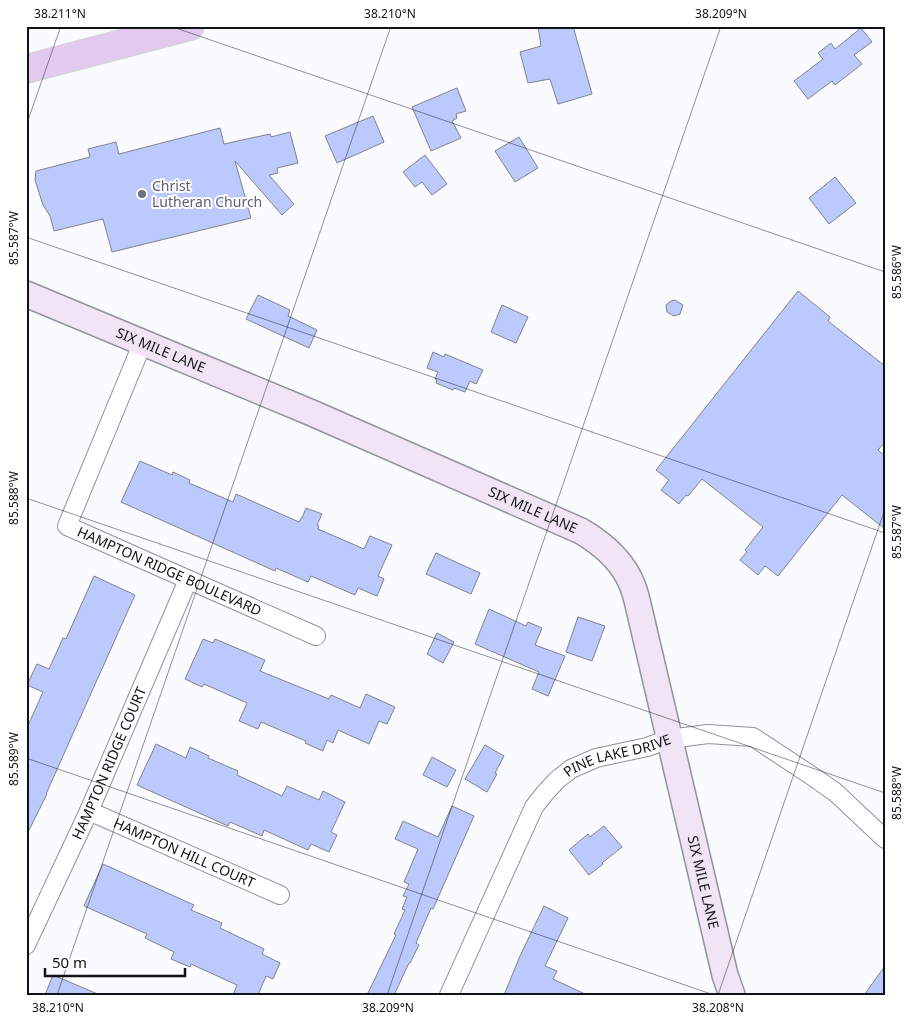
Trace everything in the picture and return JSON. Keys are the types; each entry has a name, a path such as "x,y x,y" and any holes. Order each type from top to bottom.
{"main road":[{"path":"26,69 187,27"}],"street":[{"name":"SIX MILE LANE","path":"26,294 342,426 572,527 595,539 608,549 625,571 633,586 725,975 732,995"},
{"name":"HAMPTON RIDGE BOULEVARD","path":"142,342 67,526 316,636"},
{"name":"HAMPTON RIDGE COURT","path":"26,945 88,811 188,580"},
{"name":"PINE LAKE DRIVE","path":"449,995 534,807 557,780 571,769 596,758 647,747 669,739 708,734 753,737 834,792 885,839"},
{"name":"HAMPTON HILL COURT","path":"88,811 280,895"}],"building":[{"path":"538,26 573,26 592,94 558,104 550,79 528,83 520,52 541,46"},
{"path":"861,28 872,42 854,55 862,64 835,85 832,81 808,99 794,81 823,59 818,53 831,43 835,49"},
{"path":"457,88 466,111 456,114 457,118 452,121 461,138 431,151 412,107"},
{"path":"373,116 384,142 337,163 325,136"},
{"name":"Christ Lutheran Church","path":"220,128 224,144 270,134 271,137 290,132 298,163 277,168 278,173 269,175 294,204 282,215 235,161 251,218 112,252 103,219 54,231 35,180 36,171 90,157 88,149 116,142 119,154"},
{"path":"519,137 538,168 515,182 495,151"},
{"path":"425,155 447,184 432,195 422,182 415,187 403,172"},
{"path":"835,177 856,203 829,224 809,198"},
{"path":"798,291 830,317 828,321 885,366 885,442 878,450 885,456 885,529 842,495 778,576 765,566 758,575 740,560 747,552 745,550 763,527 702,479 679,504 661,490 669,480 656,470"},
{"path":"258,295 290,310 288,316 317,330 309,348 246,319"},
{"path":"675,300 683,305 680,314 674,316 667,312 666,305"},
{"path":"502,305 528,317 516,343 491,332"},
{"path":"433,352 444,357 445,354 483,370 476,384 470,381 465,392 454,388 453,390 436,383 437,380 435,379 438,372 427,368"},
{"path":"140,461 172,475 173,472 190,480 189,483 233,502 236,494 299,522 306,508 322,514 317,525 319,526 318,529 364,549 370,536 392,545 378,576 384,579 377,596 358,588 355,595 311,576 308,582 276,568 275,571 121,502"},
{"path":"436,553 480,573 471,594 426,574"},
{"path":"94,576 135,595 47,794 26,836 26,730 43,692 27,685 37,664 49,669 63,638 66,639"},
{"path":"489,609 526,626 528,622 542,628 535,645 565,656 548,696 532,689 539,672 475,644"},
{"path":"578,617 605,626 592,661 566,652"},
{"path":"437,633 454,642 443,663 427,654"},
{"path":"203,639 213,643 215,639 265,660 260,671 329,699 331,695 360,708 366,694 395,707 387,724 379,721 369,744 338,730 333,743 327,740 323,751 305,743 306,741 261,722 258,729 239,721 247,703 204,684 202,687 185,679"},
{"path":"156,744 186,758 190,747 209,756 208,758 238,771 237,775 282,796 287,786 319,800 323,791 345,802 331,832 337,835 329,852 311,844 308,850 264,830 262,836 230,822 228,826 137,785"},
{"path":"485,745 504,756 487,792 465,779"},
{"path":"432,757 456,770 447,787 423,775"},
{"path":"452,806 474,816 416,943 419,945 394,995 367,995 396,935 394,934 405,910 402,909 407,897 403,896 409,884 404,882 418,849 395,839 403,821 438,837"},
{"path":"604,826 622,847 589,875 569,850 588,834 590,837"},
{"path":"103,864 194,905 191,910 222,923 220,928 264,949 262,954 280,963 273,979 266,976 258,995 233,995 237,985 191,964 190,967 171,959 174,952 145,938 147,934 84,906"},
{"path":"544,906 568,918 545,966 557,971 553,979 587,995 504,995"},
{"path":"885,966 885,995 864,995"},
{"path":"53,975 100,995 45,995"}],"place":[{"name":"Christ Lutheran Church","path":"142,194"}]}
